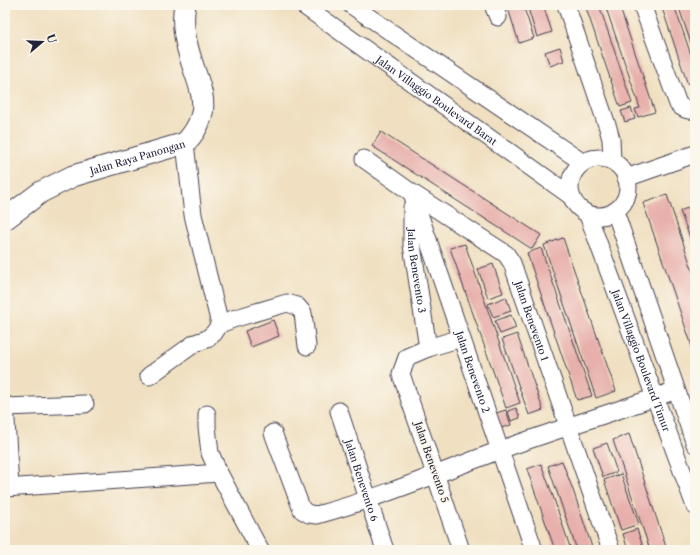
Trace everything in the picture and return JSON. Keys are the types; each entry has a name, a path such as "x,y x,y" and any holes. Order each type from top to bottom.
{"street":[{"name":"Jalan Raya Panongan","path":"5,219 41,192 73,176 185,143 192,136 202,116 203,101 185,39 185,5"},
{"name":"Jalan Villaggio Boulevard Barat","path":"303,5 570,196"},
{"path":"351,5 582,162"},
{"path":"566,5 608,128 611,139 612,161"},
{"path":"642,5 678,104 682,108 695,110"},
{"path":"185,143 193,215 220,324"},
{"path":"626,178 695,154"},
{"path":"596,157 612,161 621,168 626,178 628,190 624,202 615,212 602,216 588,215 578,208 570,196 571,177 582,162 596,157"},
{"name":"Jalan Benevento 1","path":"364,159 412,193 506,254 512,264 611,550"},
{"name":"Jalan Benevento 2","path":"412,193 534,550"},
{"name":"Jalan Benevento 3","path":"412,193 412,245 428,348"},
{"path":"615,212 695,444"},
{"name":"Jalan Villaggio Boulevard Timur","path":"588,215 695,506"},
{"path":"149,376 195,343 207,339 214,333 220,324 287,302 297,306 303,313 307,346"},
{"path":"428,348 462,338"},
{"name":"Jalan Benevento 5","path":"428,348 408,357 401,374 437,475 461,550"},
{"path":"273,433 302,510 309,514 317,515 369,499 501,450 676,390"},
{"path":"5,404 8,488 219,473"},
{"path":"5,407 85,404"},
{"name":"Jalan Benevento 6","path":"339,411 385,550"},
{"path":"207,414 210,453 260,550"}],"building":[{"path":"507,5 523,5 534,38 519,43"},
{"path":"527,5 543,5 552,32 537,37"},
{"path":"585,5 599,5 632,103 620,107"},
{"path":"605,5 619,5 655,112 638,117 635,109 640,108"},
{"path":"661,5 674,5 695,67 695,82 688,85"},
{"path":"678,5 695,5 695,55"},
{"path":"560,47 564,61 550,66 545,52"},
{"path":"631,108 635,119 625,122 621,111"},
{"path":"381,132 541,235 532,249 372,146"},
{"path":"667,195 695,278 695,355 643,203"},
{"path":"695,205 695,251 680,211"},
{"path":"563,238 616,391 596,398 544,245"},
{"path":"465,244 520,403 506,408 450,248"},
{"path":"541,248 592,396 577,400 527,253"},
{"path":"493,264 503,293 488,298 478,269"},
{"path":"506,297 511,311 493,317 488,304"},
{"path":"511,315 516,328 500,334 495,321"},
{"path":"273,320 279,336 251,347 245,331"},
{"path":"517,334 543,410 529,415 502,339"},
{"path":"516,408 520,418 511,421 508,411"},
{"path":"506,410 511,425 501,428 496,413"},
{"path":"629,434 667,550 650,550 613,440"},
{"path":"607,443 617,472 603,477 593,448"},
{"path":"562,461 593,550 577,550 548,466"},
{"path":"541,464 571,550 555,550 527,469"},
{"path":"621,474 639,524 621,530 604,480"},
{"path":"637,529 644,550 628,550 623,534"}]}
